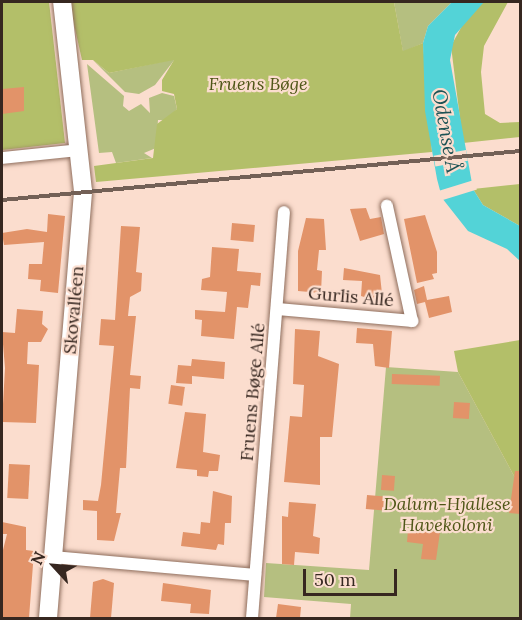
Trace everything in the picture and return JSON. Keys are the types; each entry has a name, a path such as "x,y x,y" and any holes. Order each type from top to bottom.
{"street":[{"name":"Skovalléen","path":"48,618 82,209 80,150 62,2"},
{"path":"2,158 80,150"},
{"name":"Gurlis Allé","path":"278,309 412,321 387,206"},
{"name":"Fruens Bøge Allé","path":"252,618 284,212"},
{"path":"53,557 255,575"}],"green space":[{"path":"2,2 49,2 65,143 2,150"},
{"name":"Fruens Bøge","path":"69,2 394,2 403,51 423,43 432,152 96,182 94,166 153,158 157,124 177,109 174,94 162,91 162,80 174,60 109,73 93,60 82,60"},
{"path":"394,2 452,2 428,26 423,43 403,52"},
{"path":"508,2 484,46 481,72 485,114 500,123 520,122 520,137 463,143 451,46 463,24 482,3"},
{"path":"175,59 155,85 139,94 125,92 93,60 109,73"},
{"path":"87,64 124,96 123,106 129,111 141,104 150,113 149,98 162,93 174,96 177,109 167,120 158,120 156,148 144,153 152,158 116,163 112,152 99,153"},
{"path":"520,184 520,226 483,205 473,189"},
{"path":"520,340 520,487 458,372 454,351"},
{"name":"Dalum-Hjallese Havekoloni","path":"386,367 458,372 520,487 520,618 350,618 351,604 264,597 266,563 369,570"}],"water":[{"name":"Odense Å","path":"452,2 484,2 455,35 450,60 473,189 483,205 520,226 520,261 507,249 468,231 442,198 437,179 425,111 423,43 428,26"}],"pier":[{"path":"466,150 468,161 435,167 434,156"},
{"path":"474,180 477,190 440,201 437,191"}],"building":[{"path":"24,87 24,111 2,114 2,89"},
{"path":"366,208 370,219 381,217 384,234 360,241 350,209"},
{"path":"48,214 65,216 58,293 40,291 41,280 28,279 29,264 42,264 44,242 4,245 2,233 27,229 47,232"},
{"path":"425,215 437,252 437,273 432,274 434,279 417,283 404,219"},
{"path":"306,218 324,219 326,250 319,250 317,270 322,271 321,293 298,291 298,251"},
{"path":"232,223 255,225 253,242 231,240"},
{"path":"121,226 140,227 136,272 142,273 141,291 130,297 128,316 136,316 130,375 141,376 140,389 130,388 126,468 120,468 116,513 121,513 114,541 97,540 97,511 83,510 83,500 98,501 101,485 114,346 99,345 101,319 115,320"},
{"path":"212,247 239,249 237,271 261,273 260,286 251,285 248,308 237,307 234,339 201,336 202,320 195,319 195,310 225,312 227,292 201,290 202,279 210,277"},
{"path":"344,268 380,275 383,303 361,296 362,281 343,280"},
{"path":"424,286 427,300 449,296 452,312 429,318 425,302 417,304 414,290"},
{"path":"17,309 43,311 42,324 48,329 41,342 28,342 27,364 39,365 36,423 2,422 5,368 2,332 15,333"},
{"path":"357,328 392,331 389,368 375,366 373,344 356,343"},
{"path":"295,329 320,331 318,356 339,364 332,437 320,437 320,485 284,482 290,416 302,417 304,385 293,384"},
{"path":"192,359 225,362 224,379 192,376 192,384 176,383 178,365 191,366"},
{"path":"392,374 440,376 440,386 392,384"},
{"path":"171,385 185,387 182,406 168,404"},
{"path":"454,402 470,403 469,419 453,418"},
{"path":"185,412 206,414 203,452 220,455 218,471 209,471 208,477 197,476 197,470 176,468"},
{"path":"9,464 30,465 28,499 7,498"},
{"path":"515,471 520,471 520,514 509,513"},
{"path":"382,475 395,476 394,491 381,490"},
{"path":"213,491 232,496 231,523 225,523 224,545 218,544 216,550 181,546 183,532 200,534 201,522 210,523"},
{"path":"367,495 388,497 387,511 366,509"},
{"path":"289,502 316,504 313,536 320,538 319,554 295,552 294,565 282,564 282,516 288,517"},
{"path":"2,522 26,527 26,550 34,551 29,618 2,618 2,554 7,534 2,534"},
{"path":"408,529 440,532 436,560 421,559 423,544 407,542"},
{"path":"103,579 114,583 111,618 90,618 93,582"},
{"path":"163,583 211,590 209,614 190,613 191,604 161,601"},
{"path":"278,604 301,607 300,618 276,618"}],"railway":[{"path":"2,200 520,151"}]}
